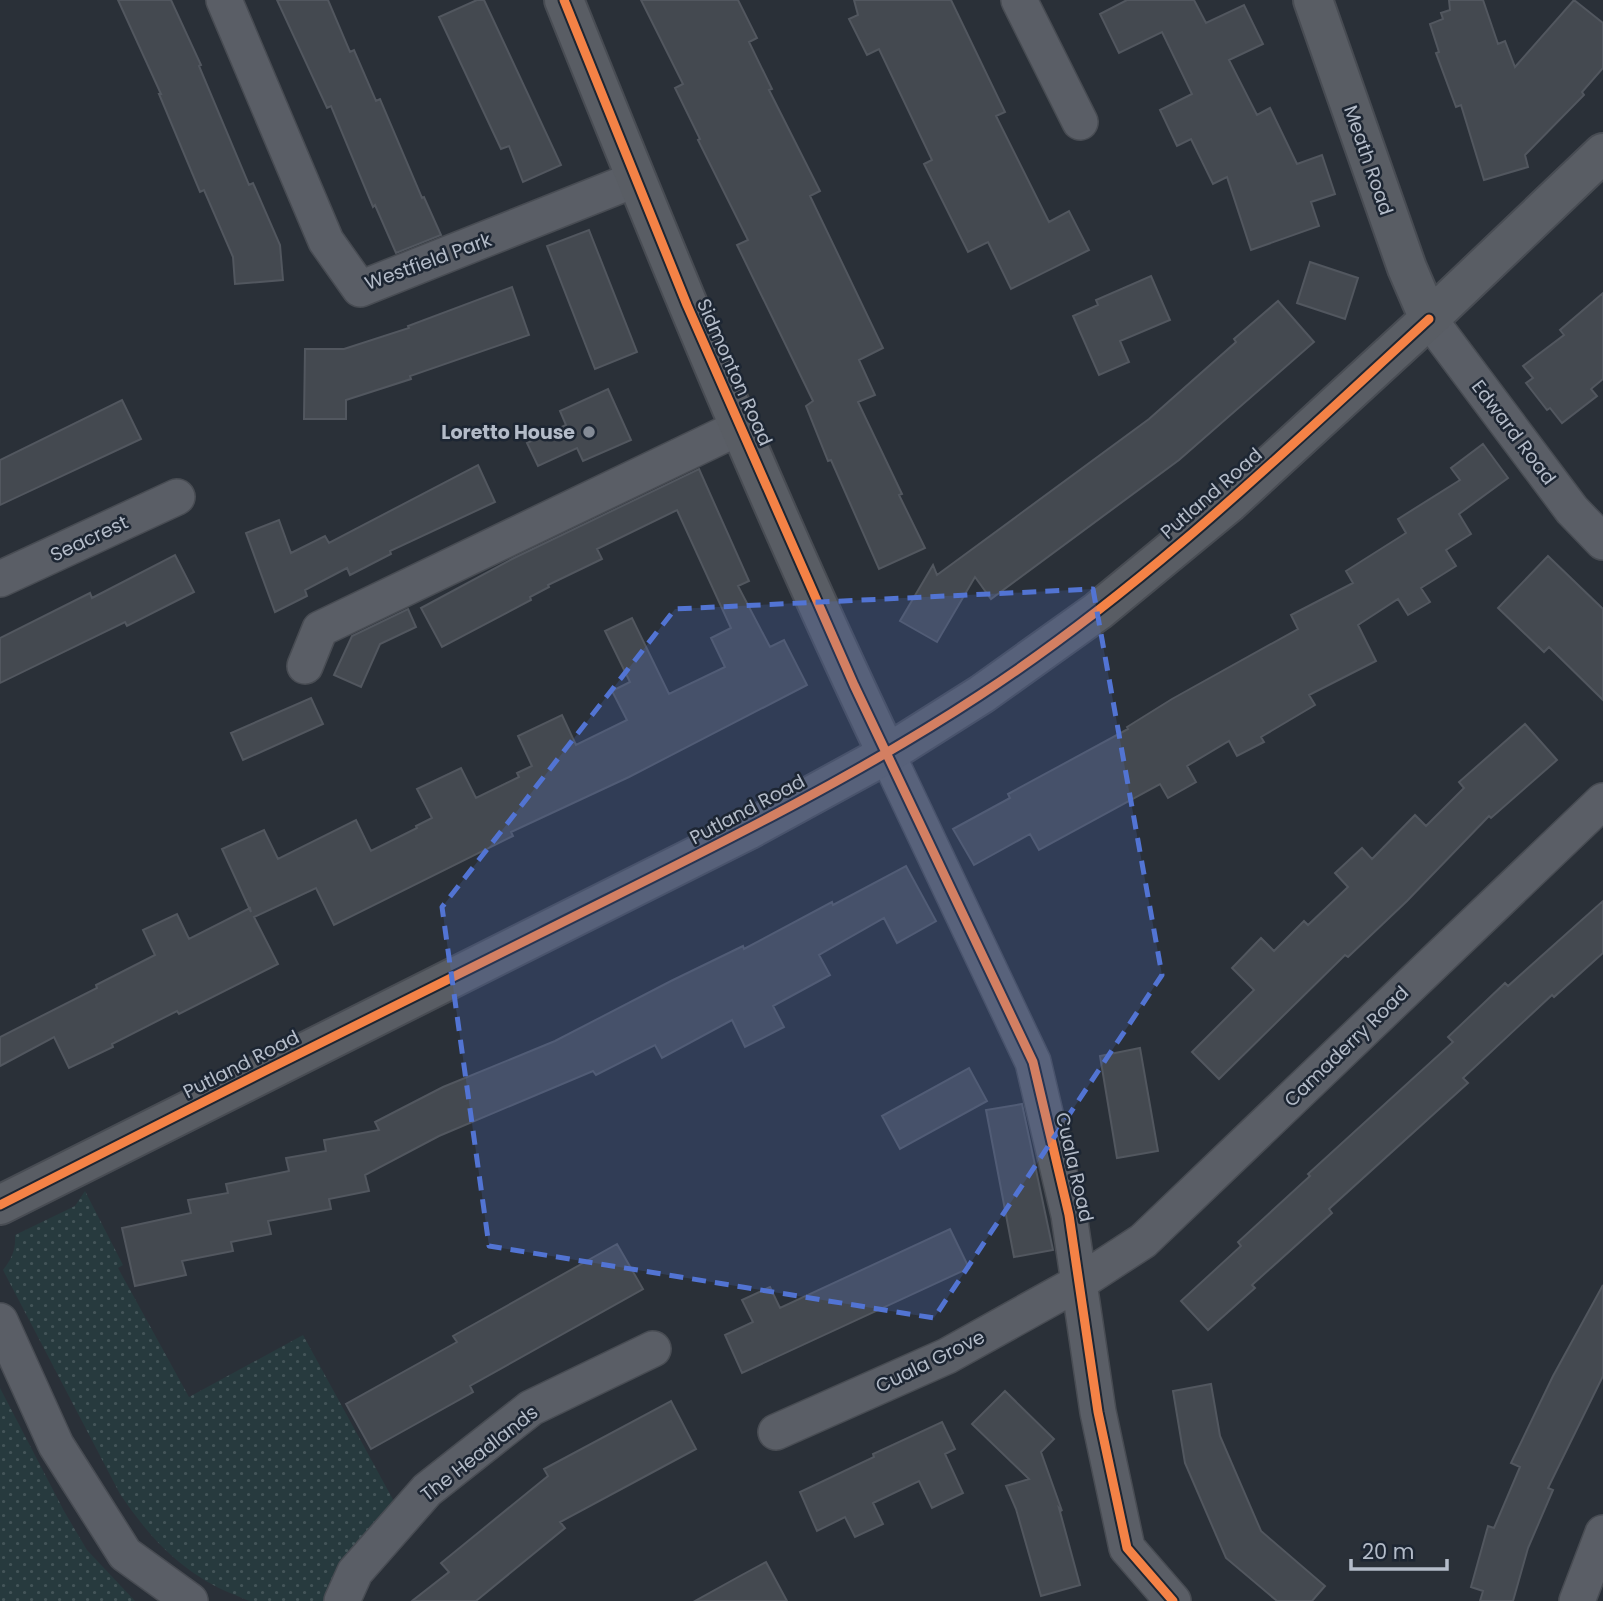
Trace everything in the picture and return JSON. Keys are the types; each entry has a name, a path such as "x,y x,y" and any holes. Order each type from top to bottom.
{"main road":[{"name":"Sidmonton Road","path":"564,0 687,305 887,754"},
{"name":"Meath Road","path":"1313,0 1407,268 1429,319"},
{"name":"Putland Road","path":"0,1205 747,830 887,754 982,694 1098,611 1229,503 1429,319 1603,153"}],"street":[{"name":"Westfield Park","path":"223,0 326,241 360,289 636,179"},
{"path":"1019,0 1080,122"},
{"name":"Edward Road","path":"1429,319 1572,510 1603,542"},
{"path":"305,666 320,629 740,428"},
{"name":"Seacrest","path":"0,579 177,497"},
{"name":"Cuala Road","path":"887,754 1033,1062 1069,1215 1098,1412 1127,1548 1173,1601"},
{"name":"Camaderry Road","path":"1080,1282 1143,1241 1603,801"},
{"name":"Cuala Grove","path":"776,1432 947,1356 1080,1282"},
{"path":"0,1321 56,1445 125,1555 190,1601"},
{"name":"The Headlands","path":"342,1601 355,1572 427,1490 531,1408 653,1349"},
{"path":"1577,1601 1603,1533"}],"highlighted area":[{"path":"1093,589 1162,975 934,1318 489,1246 442,907 675,609"}],"green space":[{"path":"85,1191 123,1265 118,1268 189,1397 303,1335 396,1505 325,1601 250,1601 212,1584 196,1575 168,1552 120,1494 3,1270 13,1254 15,1235 75,1206"},
{"path":"0,1388 87,1550 135,1601 0,1601"}],"building":[{"path":"118,0 171,0 201,65 199,66 249,185 253,183 280,245 283,280 235,284 233,257 204,190 200,192 161,94"},
{"path":"277,0 328,0 350,52 354,50 376,101 380,99 422,198 424,197 441,235 396,253 375,205 373,207 331,106 327,108"},
{"path":"477,0 484,0 561,165 523,182 509,146 501,149 439,17"},
{"path":"641,0 738,0 757,38 749,42 772,89 769,90 820,191 810,196 883,348 859,360 875,395 858,402 925,548 879,569 831,460 828,461 806,406 813,401 737,245 748,240 675,88 683,84"},
{"path":"854,0 951,0 1005,112 996,116 1049,222 1069,211 1089,250 1011,289 988,242 968,252 924,164 932,160 879,49 867,55 849,19 858,15"},
{"path":"1127,0 1194,0 1206,23 1244,5 1263,44 1229,60 1257,115 1270,108 1297,164 1322,155 1335,194 1311,202 1319,226 1251,250 1227,177 1213,184 1191,139 1177,146 1160,110 1192,94 1162,32 1119,53 1100,14"},
{"path":"1449,0 1483,0 1498,44 1505,41 1515,67 1574,0 1603,23 1603,68 1582,92 1584,95 1525,155 1528,167 1484,180 1461,105 1456,107 1436,53 1439,52 1430,24 1443,19 1441,13 1450,10"},
{"path":"589,230 637,352 595,369 547,246"},
{"path":"1310,262 1358,278 1345,319 1297,303"},
{"path":"1151,276 1170,320 1120,341 1129,362 1099,375 1073,316 1098,305 1096,300"},
{"path":"512,287 529,335 346,400 346,419 304,419 305,349 344,349 409,328 408,326"},
{"path":"1603,293 1603,379 1591,389 1597,396 1562,423 1550,408 1547,410 1526,383 1533,378 1523,366 1564,335 1560,330"},
{"path":"1278,301 1314,342 1179,460 991,599 975,577 937,642 900,621 933,565 937,575 1149,419"},
{"name":"Loretto House","path":"608,389 631,440 583,461 577,448 538,466 527,443 566,425 560,411"},
{"path":"122,400 141,439 0,505 0,460"},
{"path":"1483,444 1508,478 1459,514 1471,534 1446,550 1456,566 1421,588 1430,602 1408,615 1398,599 1358,625 1376,661 1309,695 1315,705 1261,737 1264,742 1237,756 1229,741 1187,766 1196,782 1168,798 1160,784 1039,850 1030,834 974,865 953,829 1010,798 1008,794 1128,729 1127,727 1172,699 1298,629 1291,615 1353,583 1346,571 1406,533 1398,519 1460,480 1451,468"},
{"path":"478,465 495,502 390,551 391,554 350,575 347,568 305,590 307,596 275,612 246,533 279,520 291,553 325,536 329,543"},
{"path":"699,469 749,581 738,586 770,647 784,640 807,685 629,777 511,832 513,836 334,925 316,888 254,917 278,964 179,1014 177,1011 69,1068 54,1037 0,1066 0,1037 155,955 143,930 177,914 189,939 249,908 222,849 264,830 278,859 356,820 371,851 432,818 417,789 461,768 476,798 519,777 517,773 532,766 518,736 562,715 576,745 627,720 612,691 630,682 605,631 632,618 669,694 725,667 711,638 731,628 677,510 597,549 602,559 548,585 549,587 530,597 531,600 442,647 421,608 514,558"},
{"path":"175,555 194,592 127,626 125,622 0,683 0,638 90,593 92,598"},
{"path":"1548,556 1603,609 1603,700 1549,647 1544,652 1498,608"},
{"path":"408,609 416,627 380,644 361,687 334,675 352,636"},
{"path":"311,698 323,724 243,760 231,733"},
{"path":"1525,724 1557,760 1491,818 1489,816 1407,901 1348,957 1345,955 1219,1079 1192,1052 1254,990 1232,968 1261,938 1274,951 1304,921 1308,925 1348,887 1335,873 1362,848 1372,859 1415,815 1426,826 1464,788 1459,782"},
{"path":"906,866 936,921 897,943 884,918 819,955 830,975 773,1006 784,1027 745,1047 732,1020 662,1058 655,1045 596,1075 593,1071 439,1136 365,1175 369,1191 329,1199 331,1209 268,1221 271,1234 231,1242 233,1251 182,1261 186,1275 135,1286 122,1228 191,1213 188,1200 228,1193 226,1184 289,1171 286,1158 326,1151 324,1140 379,1130 375,1122 443,1087 555,1041 671,981 743,946 744,949 832,902 833,905"},
{"path":"1603,901 1603,953 1554,997 1552,995 1463,1078 1468,1083 1329,1209 1332,1213 1252,1285 1255,1288 1208,1330 1181,1301 1241,1246 1238,1242 1310,1176 1308,1174 1453,1042 1448,1037 1505,983 1508,986"},
{"path":"1140,1048 1158,1151 1117,1158 1100,1056"},
{"path":"969,1068 987,1101 900,1149 882,1116"},
{"path":"1022,1104 1053,1250 1014,1257 986,1110"},
{"path":"950,1229 969,1268 742,1373 725,1335 753,1322 742,1300 770,1287 780,1308"},
{"path":"617,1244 643,1289 470,1386 473,1392 371,1449 346,1404 457,1342 453,1336"},
{"path":"1603,1285 1603,1376 1548,1488 1553,1490 1528,1548 1513,1601 1480,1601 1483,1591 1471,1587 1488,1526 1494,1528 1520,1467 1511,1463 1553,1376"},
{"path":"1211,1384 1220,1436 1261,1531 1325,1586 1312,1601 1277,1601 1226,1558 1185,1463 1173,1391"},
{"path":"1005,1391 1054,1439 1041,1452 1062,1511 1059,1508 1080,1585 1041,1596 1016,1509 1006,1486 1029,1479 972,1424"},
{"path":"671,1401 696,1449 560,1522 565,1528 476,1601 412,1601 449,1572 441,1563 548,1476 544,1469"},
{"path":"942,1422 955,1449 945,1454 963,1493 932,1508 919,1481 873,1503 883,1524 855,1537 845,1517 817,1531 800,1492"},
{"path":"766,1562 787,1601 695,1601 740,1576"}],"cycle path":[{"path":"564,0 687,305 854,685 1033,1062 1069,1215 1098,1412 1127,1548 1173,1601"},
{"path":"0,1205 707,850 927,729 1040,654 1156,564 1267,468 1429,319"}],"place":[{"name":"Loretto House","path":"589,432"}]}
